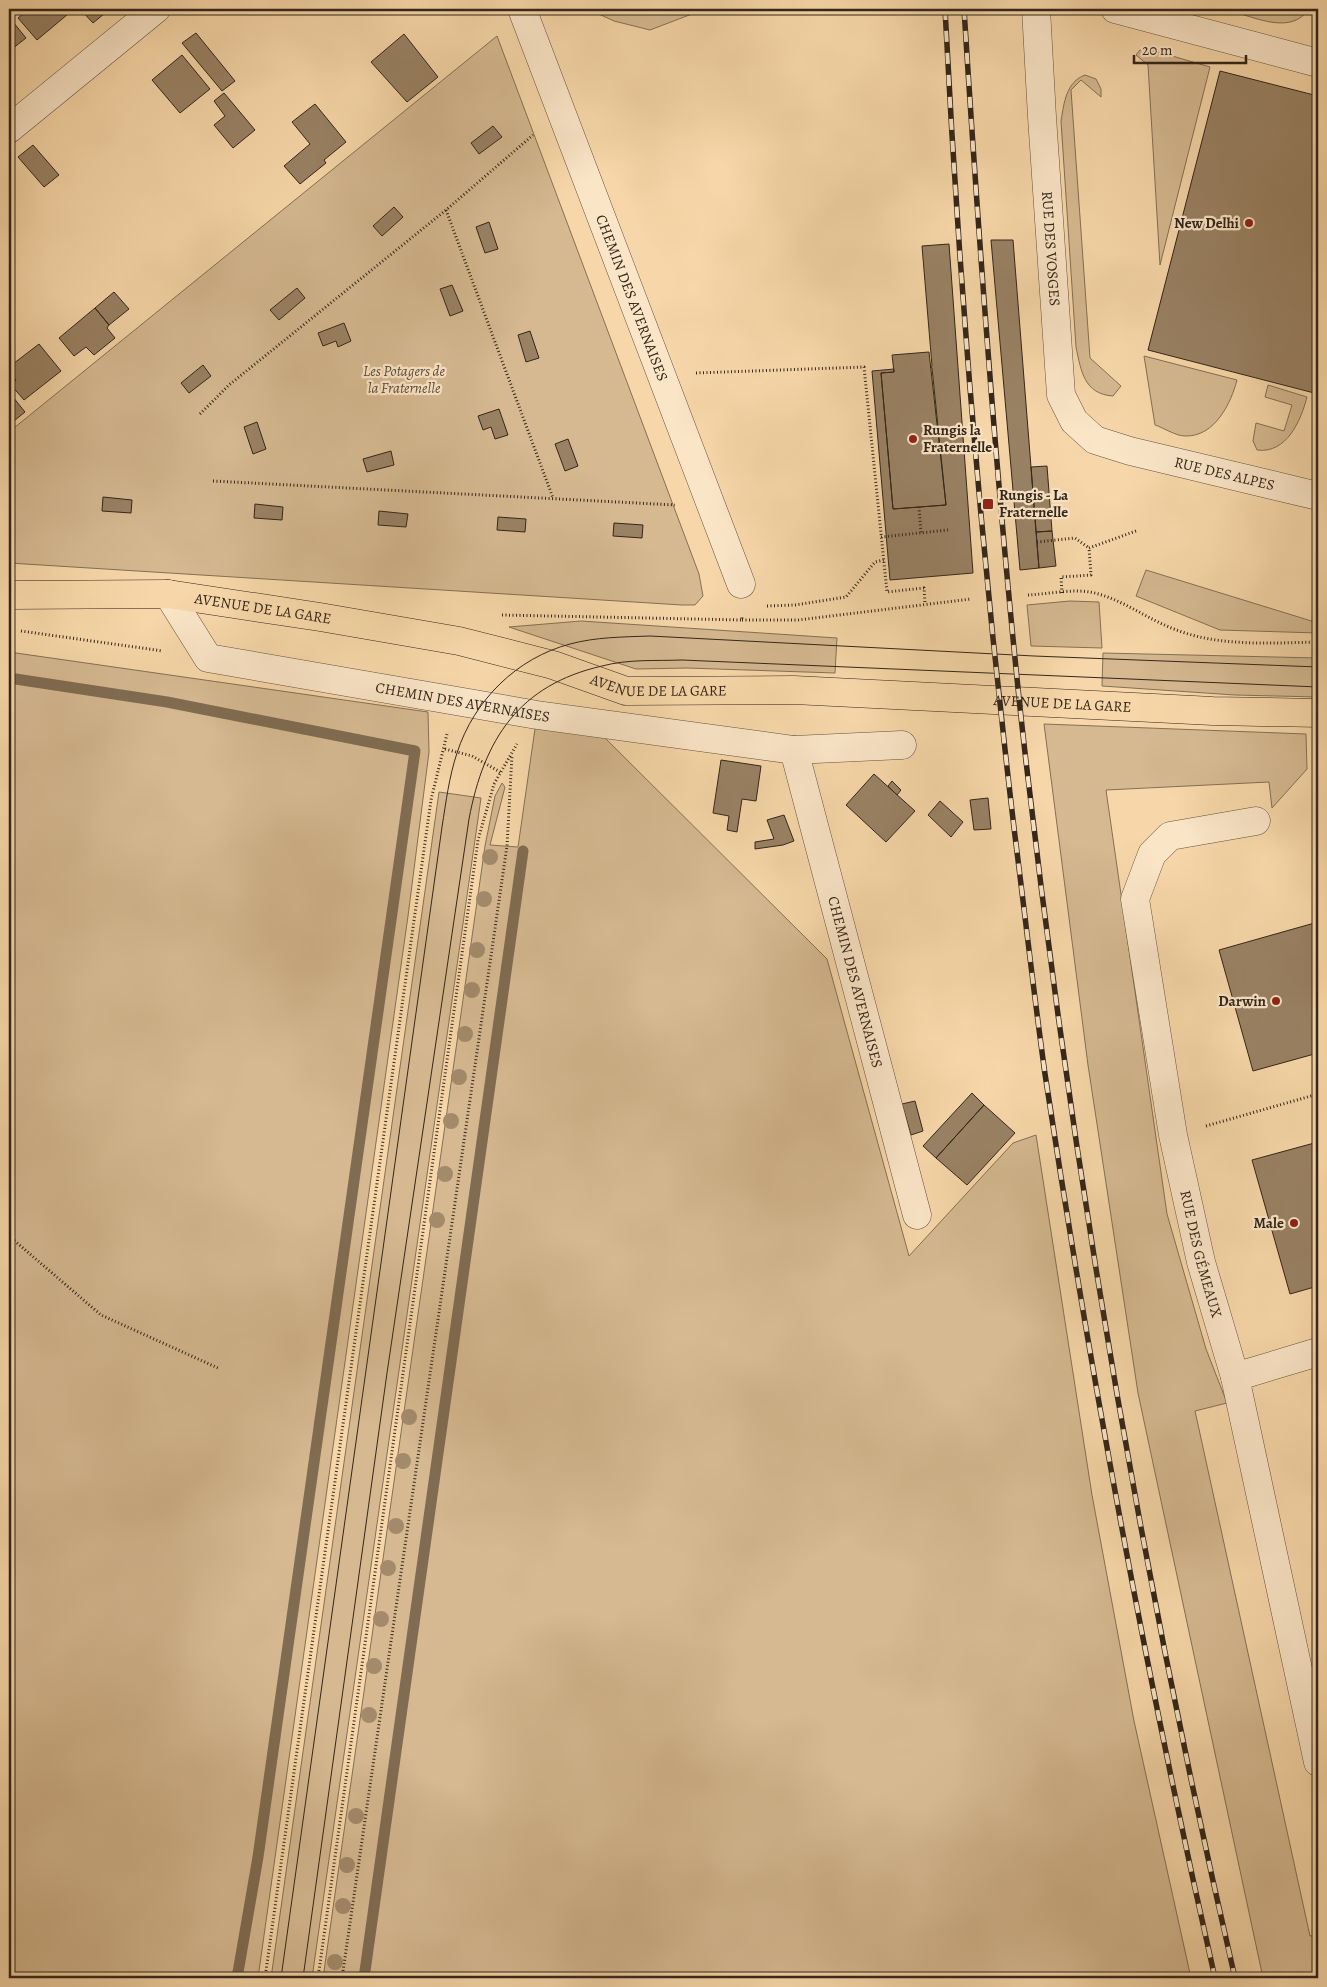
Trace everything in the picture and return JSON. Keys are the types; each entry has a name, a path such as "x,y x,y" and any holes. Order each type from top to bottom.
{"main road":[{"name":"AVENUE DE LA GARE","path":"9,594 168,594 320,617 459,642 553,665 626,691 794,690 1213,711 1318,713"}],"street":[{"path":"9,130 156,9"},
{"name":"RUE DES VOSGES","path":"1036,9 1061,395 1074,421 1095,440 1130,451"},
{"path":"1115,9 1318,63"},
{"name":"CHEMIN DES AVERNAISES","path":"523,10 663,374 741,584"},
{"name":"RUE DES ALPES","path":"1130,451 1318,496"},
{"path":"168,594 208,658"},
{"name":"CHEMIN DES AVERNAISES","path":"208,658 537,715 794,750 902,745"},
{"name":"CHEMIN DES AVERNAISES","path":"794,750 917,1215"},
{"name":"RUE DES GÉMEAUX","path":"1256,821 1170,836 1152,854 1135,899 1173,1135 1202,1262 1235,1377 1318,1762"},
{"path":"1235,1377 1318,1352"}],"path":[{"path":"200,414 229,385 446,210 539,130"},
{"path":"446,210 553,498"},
{"path":"663,374 864,367 888,592 924,588 925,604"},
{"path":"213,481 678,505"},
{"path":"919,507 922,533"},
{"path":"881,537 948,530"},
{"path":"1089,548 1136,531"},
{"path":"1037,542 1075,538 1089,548"},
{"path":"1062,593 1061,577 1091,575 1089,548"},
{"path":"761,606 795,605 846,597 875,562 884,560"},
{"path":"1028,595 1089,592 1137,610 1174,630 1214,639 1257,643 1318,642"},
{"path":"498,615 798,620 886,611 971,599"},
{"path":"742,620 743,613"},
{"path":"18,631 208,658"},
{"path":"264,1978 431,800 445,749 451,699"},
{"path":"318,1978 478,840 494,784 502,773 512,752 537,715"},
{"path":"445,749 472,756 502,773"},
{"path":"342,1978 507,846 512,752"},
{"path":"1173,1135 1318,1094"},
{"path":"9,1236 102,1315 218,1368"},
{"path":"1313,1419 1318,1418"}],"green space":[{"path":"588,9 705,9 650,30 614,21"},
{"path":"1232,9 1309,9 1302,17 1283,23 1262,20 1231,11"},
{"name":"Les Potagers de la Fraternelle","path":"497,36 699,574 703,596 695,605 9,563 9,432"},
{"path":"1140,50 1155,51 1210,67 1160,265 1148,65 1136,55"},
{"path":"1085,75 1096,79 1101,89 1101,97 1081,80 1071,90 1090,358 1121,386 1113,396 1096,391 1090,386 1082,373 1076,347 1061,121 1065,100 1070,88 1079,78"},
{"path":"1144,356 1237,380 1231,399 1213,425 1196,435 1181,436 1155,425"},
{"path":"1268,385 1307,397 1301,416 1291,434 1277,447 1268,450 1257,450 1253,441 1256,423 1284,431 1292,405 1265,397"},
{"path":"1146,570 1318,623 1318,633 1220,630 1136,596"},
{"path":"1070,601 1099,602 1102,648 1031,646 1027,605"},
{"path":"581,621 837,638 835,673 687,668 636,669 509,627"},
{"path":"9,652 428,712 429,752 408,916 258,1978 9,1978"},
{"path":"1103,653 1318,658 1318,697 1235,695 1102,686"},
{"path":"536,722 599,732 827,959 909,1256 1013,1143 1036,1135 1092,1495 1134,1721 1191,1978 323,1978 485,846 495,796 502,783 505,787 490,845 518,847"},
{"path":"1044,724 1306,734 1307,769 1272,808 1269,782 1106,790 1167,1214 1206,1349 1227,1403 1195,1411 1310,1936 1318,1935 1318,1963 1316,1964 1318,1978 1263,1978 1138,1393 1088,1065"},
{"path":"439,792 481,798 312,1978 271,1978"}],"building":[{"path":"29,9 74,9 37,40 18,18"},
{"path":"80,9 110,9 93,23"},
{"path":"9,17 26,38 12,49 9,45"},
{"path":"196,33 235,81 222,91 182,43"},
{"path":"404,34 438,77 407,102 371,62"},
{"path":"182,55 210,89 180,113 152,80"},
{"name":"New Delhi","path":"1220,71 1318,96 1318,394 1148,350"},
{"path":"224,93 255,130 233,148 214,125 225,116 214,101"},
{"path":"315,104 346,142 324,160 326,163 300,184 284,166 310,144 292,122"},
{"path":"493,126 502,137 479,154 471,143"},
{"path":"33,145 59,175 44,187 18,157"},
{"path":"394,207 403,217 382,236 373,226"},
{"path":"489,222 498,249 485,253 476,227"},
{"path":"991,240 1013,240 1039,568 1020,570"},
{"path":"949,244 973,573 890,580 872,371 894,369 894,372 881,373 893,509 946,505 932,368 930,367 932,366 922,246"},
{"path":"452,285 463,311 450,316 440,289"},
{"path":"297,288 305,298 279,320 270,310"},
{"path":"114,292 129,309 109,325 95,308"},
{"path":"95,308 109,325 107,328 115,338 94,355 86,347 74,356 59,338"},
{"path":"344,323 351,341 338,347 336,341 323,346 318,333"},
{"path":"530,331 539,358 526,362 518,335"},
{"path":"39,344 61,371 24,400 11,385 16,380 9,371 9,367"},
{"name":"Rungis la Fraternelle","path":"929,352 946,505 893,509 881,373 894,372 892,355"},
{"path":"203,365 211,376 189,393 181,383"},
{"path":"9,392 25,412 9,425"},
{"path":"499,409 508,435 495,439 491,427 483,430 478,416"},
{"path":"257,422 266,449 253,454 244,427"},
{"path":"568,439 578,466 565,471 555,444"},
{"path":"391,451 394,465 367,472 363,459"},
{"path":"1047,466 1052,531 1036,532 1031,467"},
{"path":"103,497 132,500 131,513 102,511"},
{"path":"255,504 283,507 282,520 254,518"},
{"path":"379,511 408,514 406,527 378,525"},
{"path":"498,517 526,519 525,532 497,530"},
{"path":"614,523 643,525 642,538 613,536"},
{"path":"1052,531 1056,566 1039,568 1036,532"},
{"path":"721,760 761,766 756,801 742,799 737,832 727,830 729,816 713,813"},
{"path":"874,774 915,811 886,842 846,805"},
{"path":"892,781 901,790 897,795 888,786"},
{"path":"988,798 991,829 974,830 970,800"},
{"path":"940,801 963,822 951,837 928,815"},
{"path":"784,815 794,841 783,845 755,849 755,842 774,839 767,820"},
{"name":"Darwin","path":"1318,922 1318,1053 1253,1071 1219,950"},
{"path":"972,1093 984,1105 936,1158 923,1146"},
{"path":"915,1101 923,1131 911,1135 902,1104"},
{"path":"984,1105 1015,1133 967,1185 936,1158"},
{"name":"Male","path":"1318,1142 1318,1286 1290,1294 1252,1160"}],"waterway":[{"path":"9,678 167,702 415,751 258,1857 237,1978"},
{"path":"364,1978 523,851"}],"tram line":[{"path":"281,1978 446,799 457,753 474,716 486,699 515,671 532,659 551,651 570,644 590,640 650,636 1034,656 1318,667"},
{"path":"303,1978 387,1373 469,819 484,764 496,740 510,720 527,702 548,687 573,675 602,666 642,661 682,660 1318,687"}],"railway":[{"path":"945,9 957,216 982,526 1003,733 1045,1074 1081,1301 1143,1640 1215,1978"},
{"path":"964,9 989,363 1012,628 1040,876 1061,1035 1084,1193 1137,1508 1200,1822 1235,1978"}],"place":[{"name":"New Delhi","path":"1249,223"},
{"name":"Rungis la Fraternelle","path":"913,439"},
{"name":"Rungis - La Fraternelle","path":"988,504"},
{"name":"Darwin","path":"1276,1001"},
{"name":"Male","path":"1294,1223"}]}
